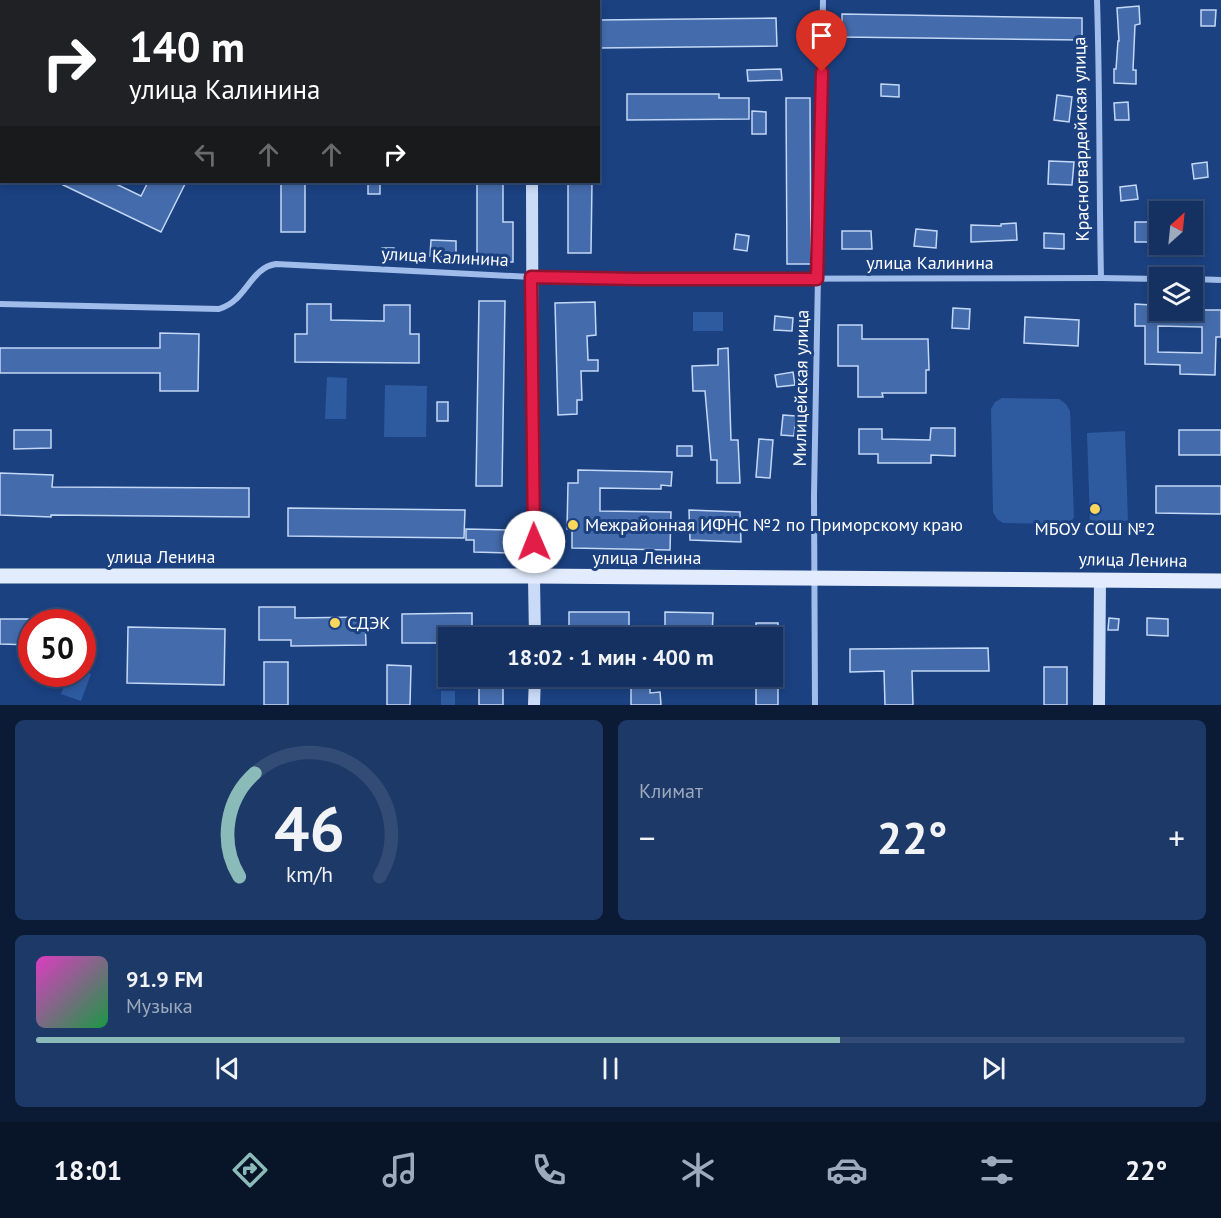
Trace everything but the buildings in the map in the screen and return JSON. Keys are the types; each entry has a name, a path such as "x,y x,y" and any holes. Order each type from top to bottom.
{"main road":[{"path":"532,183 535,627"},
{"name":"улица Ленина","path":"0,576 534,576 1221,581"},
{"path":"1098,705 1100,579"},
{"path":"534,705 535,687"}],"street":[{"name":"Милицейская улица","path":"815,705 817,279 823,0"},
{"name":"Красногвардейская улица","path":"1097,0 1101,278"},
{"name":"улица Калинина","path":"0,304 219,309 228,306 236,299 260,270 268,265 276,264 531,277 637,279 1149,279"},
{"path":"1203,279 1221,280"}],"shaded area":[{"path":"693,312 723,312 723,331 693,331"},
{"path":"327,377 347,378 346,419 325,419"},
{"path":"385,385 427,386 426,437 384,437"},
{"path":"1002,398 1059,399 1070,411 1074,517 1071,522 1067,524 1003,523 993,512 991,409 995,402"},
{"path":"1125,431 1128,521 1090,522 1087,433"},
{"path":"64,687 86,687 81,701 61,694"},
{"path":"441,691 455,691 455,705 441,705"}],"place":[{"name":"МБОУ СОШ №2","path":"1095,509"},
{"name":"Межрайонная ИФНС №2 по Приморскому краю","path":"573,525"},
{"name":"СДЭК","path":"335,623"}],"route":[{"path":"534,542 531,277 817,279 822,72"}]}
